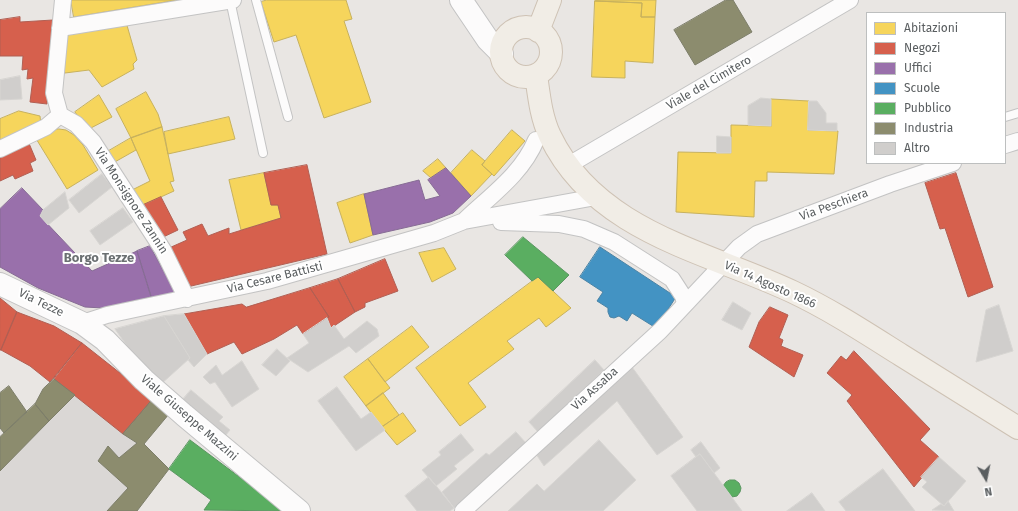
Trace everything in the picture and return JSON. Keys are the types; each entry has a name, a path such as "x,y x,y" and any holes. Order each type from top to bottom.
{"main road":[{"path":"538,31 550,0"},
{"path":"531,28 538,31 545,36 549,42 551,58 548,65 543,71 529,76 510,71 503,60 502,54 505,39 517,30 531,28"},
{"name":"Via 14 Agosto 1866","path":"529,76 528,119 536,140 550,156 567,166"},
{"name":"Via 14 Agosto 1866","path":"529,76 550,135 567,166 596,197 626,218 685,248 793,292 864,332 1018,428"}],"street":[{"path":"0,149 46,127 60,115 54,93 62,0"},
{"path":"60,28 233,0"},
{"path":"461,0 488,40 502,54"},
{"name":"Viale del Cimitero","path":"567,166 850,0"},
{"name":"Via Monsignore Zannin","path":"60,115 76,124 93,142 163,250 188,299"},
{"name":"Via Cesare Battisti","path":"464,221 516,172 531,151 536,140"},
{"path":"1006,145 1018,141"},
{"name":"Via Peschiera","path":"724,264 739,247 757,234 946,164"},
{"name":"Via Cesare Battisti","path":"82,323 107,316 267,281 434,233 464,221 596,197"},
{"name":"Via Cesare Battisti","path":"464,221 546,223 584,229 614,242 672,279 683,296 685,303"},
{"name":"Via Assaba","path":"463,511 660,331 685,303 724,264"},
{"name":"Via Tezze","path":"0,284 82,323"},
{"name":"Viale Giuseppe Mazzini","path":"82,323 105,340 144,380 184,415 298,511"}],"lane":[{"path":"230,0 263,153"},
{"path":"256,0 288,117"},
{"path":"1006,117 1018,113"}],"shaded area":[{"path":"82,343 153,399 144,444 137,511 0,511 0,437 35,404 43,389 54,379"}],"building: Abitazioni":[{"path":"71,0 177,0 74,17"},
{"path":"267,0 346,0 352,19 344,21 371,102 324,118 296,35 274,42 261,2"},
{"path":"656,0 655,17 641,17 642,3 595,1"},
{"path":"595,1 642,3 641,17 655,17 653,63 625,61 625,78 592,77"},
{"path":"126,22 137,60 133,64 134,69 102,87 89,70 57,74 62,31"},
{"path":"146,92 158,114 162,127 131,138 116,109"},
{"path":"99,95 112,117 87,130 75,112"},
{"path":"771,99 809,101 808,130 838,131 834,174 767,172 767,181 755,181 754,217 676,212 678,152 731,153 731,125 771,126"},
{"path":"19,111 40,116 41,126 0,145 0,119"},
{"path":"229,117 235,139 168,154 164,132"},
{"path":"162,127 174,181 170,182 174,191 141,206 130,191 150,181 131,138"},
{"path":"50,130 66,130 74,135 83,145 98,170 67,189 35,137"},
{"path":"512,130 525,141 494,176 482,165"},
{"path":"131,138 136,150 113,163 107,152"},
{"path":"472,150 485,161 482,165 492,174 471,196 451,173"},
{"path":"438,159 446,168 431,178 423,171"},
{"path":"264,173 271,205 278,205 281,218 241,230 229,180"},
{"path":"364,194 373,235 350,243 337,203"},
{"path":"444,248 456,269 432,282 419,253"},
{"path":"538,277 571,308 546,327 539,318 507,341 514,349 468,383 486,407 460,426 416,368"},
{"path":"412,326 429,347 385,382 368,359"},
{"path":"368,359 390,388 366,406 344,377"},
{"path":"383,393 399,415 382,427 366,406"},
{"path":"403,413 416,431 397,445 382,427"}],"building: Negozi":[{"path":"20,17 20,22 53,20 47,104 30,102 33,78 27,79 28,69 22,70 23,56 0,56 0,20"},
{"path":"28,141 36,160 30,163 33,171 15,179 13,175 0,181 0,154"},
{"path":"307,165 327,254 187,287 169,248 187,240 183,232 202,224 208,236 229,228 229,234 281,218 278,205 271,205 264,173"},
{"path":"956,173 993,287 968,297 945,228 940,229 925,183"},
{"path":"161,197 178,230 159,239 141,206"},
{"path":"385,259 398,291 365,303 365,307 355,312 338,279"},
{"path":"338,279 355,312 331,328 327,318 329,317 310,288"},
{"path":"310,288 329,317 303,334 297,325 274,339 242,354 234,342 207,354 184,314 242,304 246,307"},
{"path":"0,298 17,312 1,350 0,350"},
{"path":"770,307 788,315 779,338 783,340 781,346 803,355 794,377 749,347 759,322"},
{"path":"17,312 54,326 82,343 50,382 30,366 1,350"},
{"path":"82,343 153,399 123,434 54,379"},
{"path":"854,351 930,429 920,440 939,457 914,487 847,401 852,395 827,373 841,356 846,360"}],"building: Uffici":[{"path":"446,168 471,196 453,213 430,222 373,235 364,194 419,180 425,200 440,196 428,180"},
{"path":"22,188 43,210 40,216 92,271 137,251 151,297 103,308 85,307 38,288 0,267 0,209"},
{"path":"150,246 175,292 152,299 137,251"}],"building: Scuole":[{"path":"600,247 676,297 656,328 632,313 627,321 619,316 614,318 610,317 608,308 597,301 603,292 580,277"}],"building: Pubblico":[{"path":"523,237 569,275 553,291 538,277 532,281 505,255"},
{"path":"190,440 285,511 204,510 211,500 169,469"},
{"path":"730,480 735,480 739,483 741,488 737,496 732,497 723,486"}],"building: Industria":[{"path":"726,0 733,0 752,32 695,65 674,30"},
{"path":"54,379 75,395 49,421 35,404 43,389"},
{"path":"9,386 27,412 4,433 0,428 0,393"},
{"path":"153,399 169,414 144,444 169,469 137,511 107,511 128,488 98,461 108,446 119,458 137,443 123,434"},
{"path":"35,404 49,421 0,471 0,437"}],"building: Altro":[{"path":"20,76 22,99 0,100 0,80"},
{"path":"761,98 771,99 771,126 748,125 748,106"},
{"path":"809,101 817,101 826,113 826,123 837,123 837,131 808,130"},
{"path":"717,136 731,137 731,153 717,153"},
{"path":"102,174 112,187 79,213 69,200"},
{"path":"65,192 69,208 48,225 40,216 43,210"},
{"path":"123,208 133,222 100,245 90,231"},
{"path":"733,302 751,313 742,330 722,320"},
{"path":"999,305 1013,351 976,362 986,310"},
{"path":"184,314 207,354 194,367 188,360 190,358 164,316"},
{"path":"164,316 190,358 160,385 147,374 115,329"},
{"path":"327,318 331,328 334,325 344,339 367,321 377,329 379,336 356,353 349,346 308,372 287,358 309,343 303,334"},
{"path":"277,349 290,361 276,376 262,365"},
{"path":"595,360 604,370 538,432 529,422"},
{"path":"242,361 259,389 232,407 215,382 210,384 203,377 216,365 222,375"},
{"path":"632,367 683,437 657,455 617,401 544,466 536,454"},
{"path":"337,387 361,419 371,412 385,430 356,451 318,401"},
{"path":"191,390 223,417 219,421 230,430 221,441 178,405"},
{"path":"516,432 526,443 454,508 442,492 486,453 489,455"},
{"path":"461,434 474,450 454,466 457,469 436,486 422,470 441,455 439,452"},
{"path":"599,440 636,480 603,511 508,511 537,484 544,491"},
{"path":"701,442 720,468 714,473 700,454 696,457 691,450"},
{"path":"700,454 742,511 697,511 671,476"},
{"path":"939,457 966,481 944,506 922,487 927,482 921,477"},
{"path":"883,469 915,511 846,511 839,502"},
{"path":"429,477 454,508 450,511 417,511 405,496"},
{"path":"812,493 825,511 787,511"},
{"path":"948,501 954,511 932,510 941,504 944,506"}],"district":[{"name":"Borgo Tezze","path":"99,258"}]}
